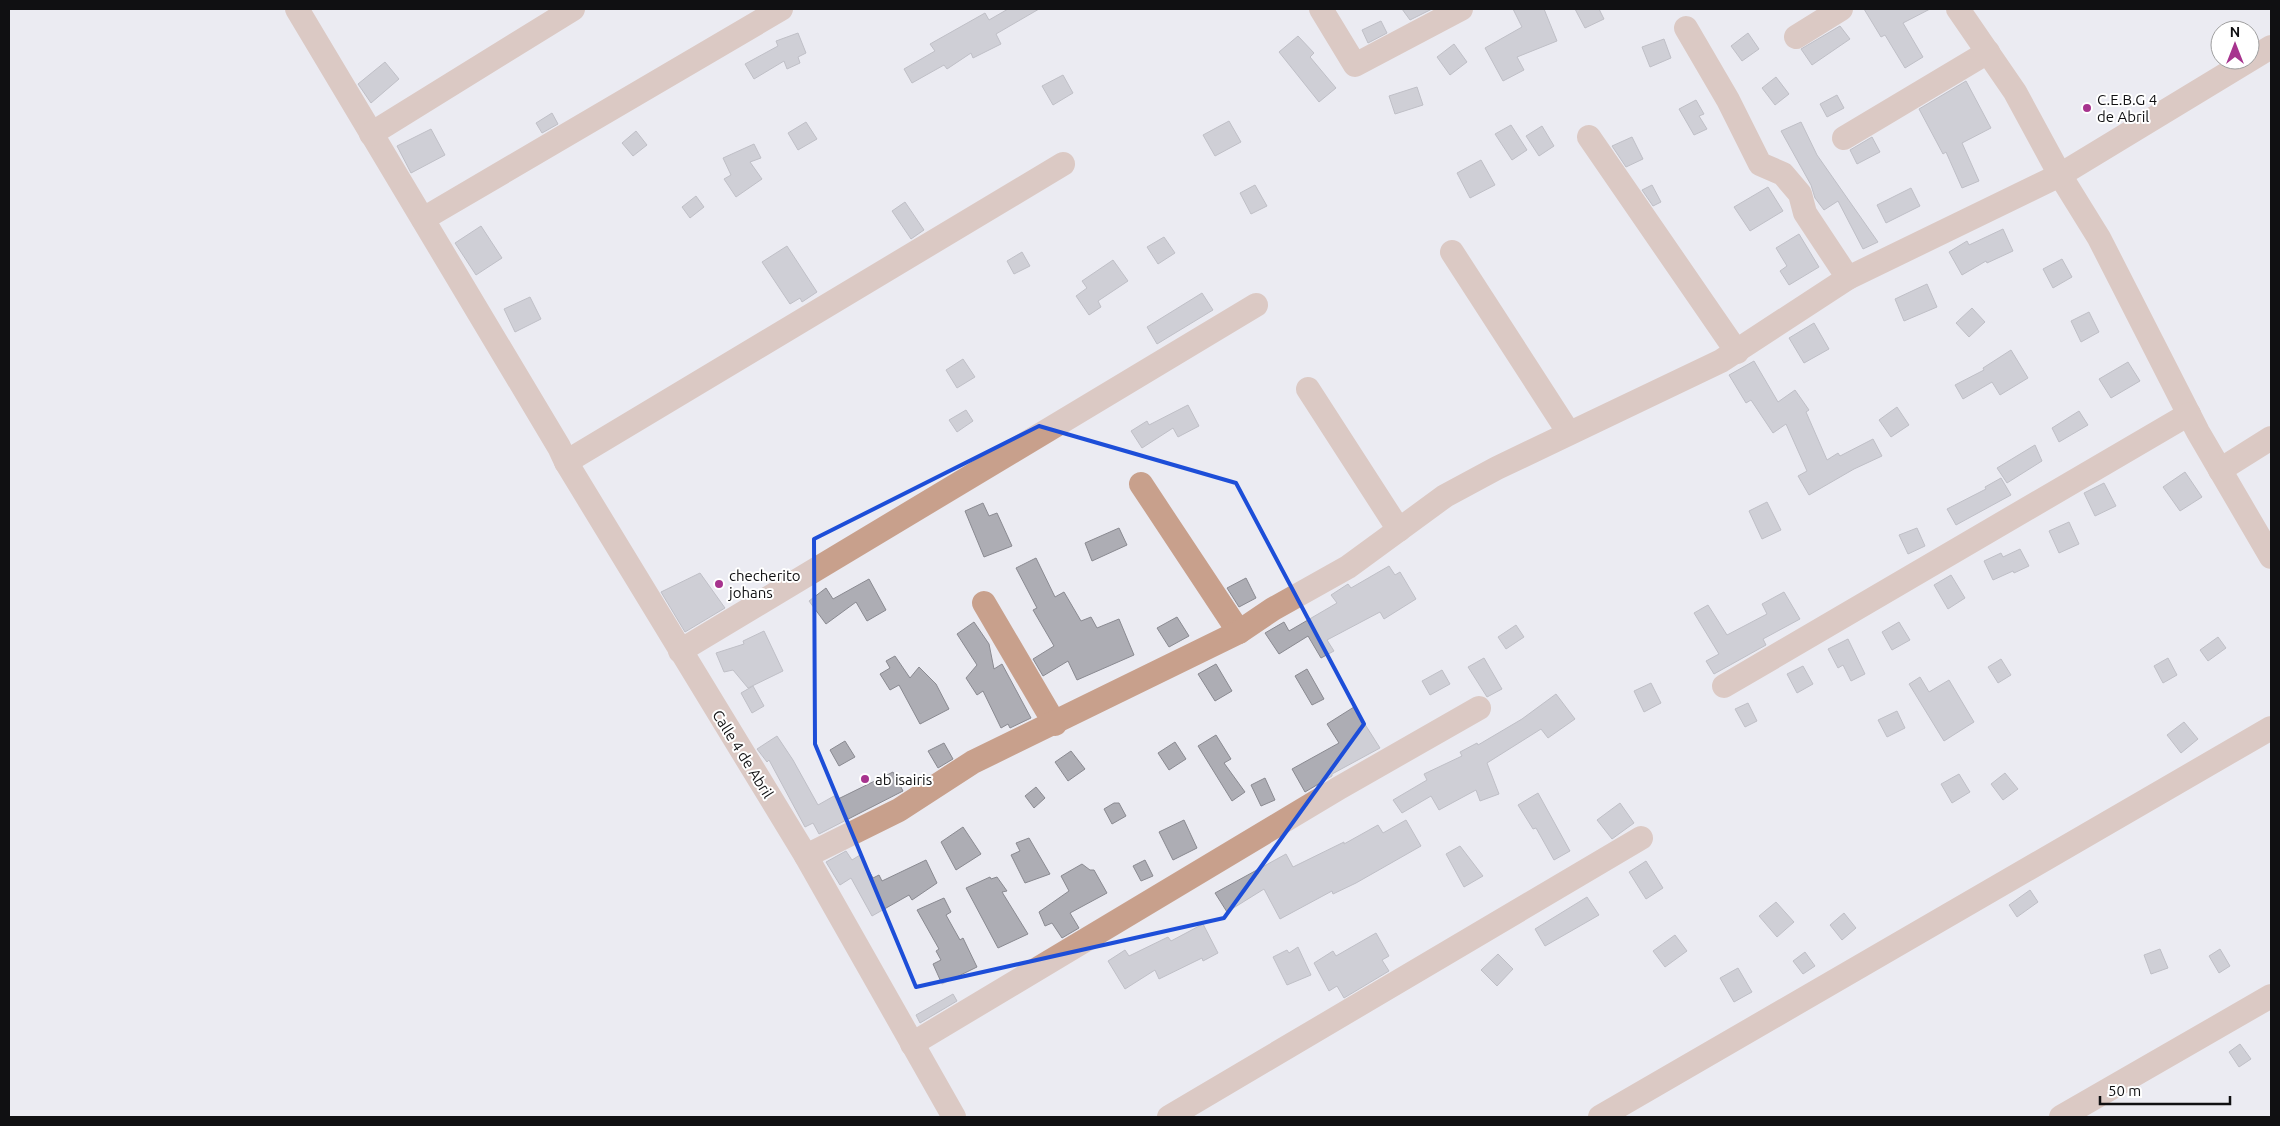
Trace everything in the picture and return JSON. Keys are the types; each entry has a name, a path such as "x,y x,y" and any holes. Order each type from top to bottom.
{"street":[{"name":"Calle 4 de Abril","path":"297,9 424,219 559,447 566,462 806,856 954,1117"},
{"path":"371,134 573,9"},
{"path":"424,219 781,9"},
{"path":"1320,9 1355,66 1461,9"},
{"path":"1796,37 1841,9"},
{"path":"1958,9 2015,92 2060,175 2100,238 2189,414 2271,557"},
{"path":"1686,28 1728,100 1760,164 1783,174 1800,194 1805,213 1848,278"},
{"path":"806,856 899,810 973,762 1055,724 1239,632 1273,609 1348,567 1445,496 1496,468 1737,352 1848,278 2060,175 2271,47"},
{"path":"1844,138 1988,52"},
{"path":"1589,137 1737,352"},
{"path":"566,462 1063,164"},
{"path":"1452,252 1569,433"},
{"path":"680,651 1256,305"},
{"path":"1308,389 1398,530"},
{"path":"1724,686 2189,414"},
{"path":"2220,470 2271,438"},
{"path":"1141,484 1239,632"},
{"path":"984,603 1055,724"},
{"path":"912,1044 1339,788 1479,708"},
{"path":"1600,1117 2271,728"},
{"path":"1169,1117 1641,838"},
{"path":"2061,1117 2271,996"}],"highlighted area":[{"path":"1039,426 1236,483 1364,724 1224,918 916,987 815,744 814,539"}],"building":[{"path":"1008,9 1039,9 996,34 1001,44 973,58 971,53 947,69 944,65 912,83 904,69 935,51 930,44 985,13 989,20"},
{"path":"1402,9 1432,9 1410,20"},
{"path":"1513,9 1544,9 1557,41 1517,57 1524,70 1503,81 1485,48 1522,27"},
{"path":"1575,9 1599,9 1604,19 1585,28"},
{"path":"1864,9 1930,9 1903,23 1923,57 1905,68 1885,35 1881,37"},
{"path":"1381,21 1387,33 1368,43 1362,30"},
{"path":"1840,26 1850,39 1812,65 1801,49"},
{"path":"798,33 806,53 798,57 800,63 787,69 784,61 754,79 745,64 778,46 776,41"},
{"path":"1748,33 1759,49 1742,61 1731,46"},
{"path":"1298,36 1314,53 1310,57 1336,88 1319,102 1279,52"},
{"path":"1664,39 1671,58 1650,67 1642,47"},
{"path":"1454,44 1467,62 1450,75 1437,57"},
{"path":"385,62 399,79 371,103 358,84"},
{"path":"1063,75 1073,93 1053,105 1042,86"},
{"path":"1776,77 1789,94 1775,105 1762,88"},
{"path":"1966,81 1991,128 1962,143 1979,181 1962,188 1946,152 1943,154 1919,109"},
{"path":"1417,87 1423,105 1395,114 1389,96"},
{"path":"1837,95 1844,108 1827,117 1820,104"},
{"path":"1696,100 1704,114 1699,116 1707,129 1694,135 1679,109"},
{"path":"552,113 558,124 542,133 536,123"},
{"path":"1229,121 1241,142 1215,156 1203,135"},
{"path":"806,122 817,139 798,150 788,133"},
{"path":"1801,122 1817,155 1878,242 1863,249 1838,201 1824,210 1815,198 1811,185 1781,131"},
{"path":"1511,125 1527,150 1512,160 1495,134"},
{"path":"1542,126 1554,146 1539,156 1526,136"},
{"path":"431,129 445,155 411,173 397,146"},
{"path":"636,131 647,145 633,156 622,143"},
{"path":"1632,137 1643,159 1626,167 1612,146"},
{"path":"1872,137 1880,152 1857,164 1850,150"},
{"path":"754,144 761,158 750,162 762,179 736,197 724,179 731,175 723,158"},
{"path":"1481,160 1495,185 1470,198 1457,173"},
{"path":"1255,185 1267,206 1251,214 1240,193"},
{"path":"1652,185 1661,202 1653,206 1642,190"},
{"path":"1768,187 1783,211 1750,231 1734,207"},
{"path":"1911,188 1920,206 1886,223 1877,205"},
{"path":"696,196 704,207 690,218 682,207"},
{"path":"905,202 924,230 911,239 892,211"},
{"path":"481,226 502,258 476,275 455,243"},
{"path":"2003,229 2013,251 1987,263 1986,261 1962,275 1949,252 1967,241 1969,245"},
{"path":"1799,234 1819,267 1789,285 1780,271 1787,266 1776,248"},
{"path":"1164,237 1175,253 1158,264 1147,247"},
{"path":"787,246 817,292 802,302 800,298 790,304 762,262"},
{"path":"1022,252 1030,266 1014,274 1007,261"},
{"path":"2062,259 2072,277 2053,288 2043,269"},
{"path":"1113,260 1128,281 1098,301 1101,307 1089,315 1076,296 1087,288 1082,281"},
{"path":"1927,284 1937,307 1904,321 1895,299"},
{"path":"1202,293 1213,310 1157,344 1147,327"},
{"path":"530,297 541,319 515,332 504,309"},
{"path":"1972,308 1985,322 1969,337 1956,323"},
{"path":"2089,312 2099,332 2081,342 2071,321"},
{"path":"1814,323 1829,349 1804,363 1789,338"},
{"path":"2011,350 2028,378 2000,395 1992,382 1963,399 1955,385 1984,370 1983,368"},
{"path":"963,359 975,377 957,388 946,370"},
{"path":"1754,361 1778,402 1795,390 1809,410 1806,412 1827,460 1838,453 1840,456 1873,439 1882,456 1854,469 1809,495 1798,476 1807,471 1786,424 1773,433 1751,400 1746,403 1729,375"},
{"path":"2128,362 2140,381 2111,398 2099,379"},
{"path":"1188,405 1199,426 1178,437 1173,428 1142,448 1131,431 1147,421 1149,425"},
{"path":"1897,407 1909,425 1891,437 1879,420"},
{"path":"966,410 973,421 957,432 949,420"},
{"path":"2079,411 2088,425 2059,442 2052,428"},
{"path":"2035,445 2042,461 2007,483 1997,468"},
{"path":"2185,472 2202,497 2180,511 2163,487"},
{"path":"2001,478 2011,495 1956,525 1947,509 1986,489 1985,487"},
{"path":"2104,483 2116,506 2095,516 2084,493"},
{"path":"1767,502 1781,530 1762,539 1749,511"},
{"path":"983,503 989,516 997,513 1012,546 984,557 965,511"},
{"path":"2069,522 2079,544 2059,553 2049,531"},
{"path":"1119,528 1127,545 1092,561 1085,543"},
{"path":"1917,528 1925,546 1908,554 1899,535"},
{"path":"2020,549 2029,566 1993,580 1984,561 2001,553 2003,557"},
{"path":"1036,558 1055,597 1064,592 1081,621 1091,617 1097,628 1119,619 1134,655 1077,680 1068,661 1043,676 1033,659 1054,646 1033,610 1037,608 1016,568"},
{"path":"1389,566 1395,575 1400,572 1416,599 1384,619 1380,612 1327,640 1334,651 1321,658 1308,636 1279,654 1265,633 1284,622 1289,631 1337,603 1331,595 1348,584 1351,588"},
{"path":"700,573 725,608 685,632 661,592"},
{"path":"1951,575 1965,598 1948,609 1934,585"},
{"path":"1246,578 1256,598 1239,607 1227,588"},
{"path":"869,579 886,610 867,621 856,602 826,624 809,601 826,588 833,599"},
{"path":"1784,592 1800,619 1763,639 1766,645 1714,674 1706,661 1719,654 1694,613 1708,605 1727,635 1767,614 1762,604"},
{"path":"1177,617 1189,636 1169,647 1157,628"},
{"path":"974,622 989,644 994,669 1002,664 1031,718 1010,728 1008,724 1001,728 983,691 977,695 966,678 977,665 957,634"},
{"path":"1899,622 1910,640 1892,650 1882,632"},
{"path":"1516,625 1524,637 1506,649 1498,637"},
{"path":"764,631 783,671 748,688 733,670 724,672 716,653 744,644 743,641"},
{"path":"2218,637 2226,648 2208,661 2200,650"},
{"path":"1848,639 1865,674 1851,681 1843,665 1838,668 1828,649"},
{"path":"895,656 910,678 919,667 936,684 949,709 920,724 899,685 890,690 880,674 890,668 886,661"},
{"path":"1484,658 1502,689 1487,697 1468,667"},
{"path":"2168,658 2177,675 2163,683 2154,666"},
{"path":"2001,659 2011,675 1998,683 1988,667"},
{"path":"1216,664 1232,691 1215,701 1198,674"},
{"path":"1803,666 1813,684 1797,693 1787,674"},
{"path":"1307,669 1324,699 1312,705 1295,676"},
{"path":"1442,670 1450,684 1430,695 1422,681"},
{"path":"1920,677 1929,692 1949,680 1974,722 1944,741 1909,684"},
{"path":"1651,683 1661,703 1644,712 1634,691"},
{"path":"753,686 764,706 752,713 741,693"},
{"path":"1556,694 1575,719 1548,738 1541,729 1487,763 1499,794 1480,801 1476,790 1439,810 1431,796 1402,813 1393,800 1427,780 1424,774 1462,756 1460,752 1477,743 1478,745 1522,719"},
{"path":"1748,703 1757,721 1745,727 1735,709"},
{"path":"1354,707 1380,748 1332,774 1332,776 1305,792 1292,769 1339,743 1327,724"},
{"path":"1897,711 1905,728 1887,737 1878,720"},
{"path":"2184,722 2198,739 2181,753 2167,735"},
{"path":"1216,735 1231,759 1224,763 1245,792 1232,801 1198,746"},
{"path":"777,736 818,805 834,796 836,800 893,772 903,791 819,834 813,823 805,827 769,760 767,762 757,749"},
{"path":"845,741 855,757 839,766 830,750"},
{"path":"1175,742 1186,759 1169,770 1158,753"},
{"path":"944,743 953,759 938,768 928,751"},
{"path":"1071,751 1085,769 1068,781 1055,762"},
{"path":"2005,773 2018,789 2003,800 1991,784"},
{"path":"1959,774 1970,792 1952,803 1941,784"},
{"path":"1265,778 1275,800 1261,806 1251,785"},
{"path":"1036,787 1045,798 1034,808 1025,796"},
{"path":"1538,793 1570,851 1554,860 1536,828 1533,829 1518,805"},
{"path":"1114,803 1119,803 1126,816 1112,824 1104,809"},
{"path":"1620,803 1634,823 1612,839 1597,820"},
{"path":"1184,820 1197,848 1173,860 1159,832"},
{"path":"1406,820 1421,846 1356,883 1333,894 1332,891 1280,919 1264,889 1227,912 1215,893 1286,854 1293,867 1344,842 1344,844 1378,825 1383,833"},
{"path":"963,827 981,854 956,870 941,842"},
{"path":"1029,838 1050,874 1025,883 1011,855 1020,851 1016,843"},
{"path":"1460,846 1483,876 1464,887 1446,854"},
{"path":"846,851 852,860 860,855 873,878 879,875 882,881 926,860 937,883 912,900 909,895 872,916 851,878 840,885 826,862"},
{"path":"1145,860 1153,876 1141,881 1133,866"},
{"path":"1646,861 1663,888 1646,899 1629,872"},
{"path":"1082,864 1090,870 1094,870 1107,893 1070,913 1079,928 1062,938 1052,923 1045,926 1039,912 1069,891 1061,876"},
{"path":"990,877 991,879 997,877 1007,891 1002,892 1028,934 998,948 966,888"},
{"path":"2030,890 2038,902 2017,917 2009,905"},
{"path":"1587,897 1599,915 1545,946 1535,929"},
{"path":"944,898 951,912 946,915 960,940 963,938 977,967 942,984 933,964 941,960 936,951 939,949 917,910"},
{"path":"1776,902 1794,922 1777,937 1759,916"},
{"path":"1844,913 1856,928 1842,940 1830,925"},
{"path":"1203,924 1218,953 1203,961 1202,958 1159,979 1155,970 1125,989 1108,961 1125,950 1129,956 1168,937 1171,941"},
{"path":"1376,933 1389,956 1382,960 1389,971 1344,998 1337,986 1329,991 1314,963 1333,951 1336,956"},
{"path":"1675,935 1687,951 1665,967 1653,951"},
{"path":"1298,947 1311,975 1287,985 1273,957 1287,950 1289,953"},
{"path":"2160,949 2168,968 2151,974 2144,955"},
{"path":"2220,949 2230,966 2219,973 2209,956"},
{"path":"1805,952 1815,966 1803,974 1793,961"},
{"path":"1498,954 1513,969 1497,986 1481,970"},
{"path":"1738,968 1752,992 1734,1002 1720,978"},
{"path":"953,994 957,1001 920,1023 916,1015"},
{"path":"2240,1044 2251,1059 2239,1067 2229,1052"}],"place":[{"name":"C.E.B.G 4 de Abril","path":"2087,108"},
{"name":"checherito johans","path":"719,584"},
{"name":"ab isairis","path":"865,779"}]}
